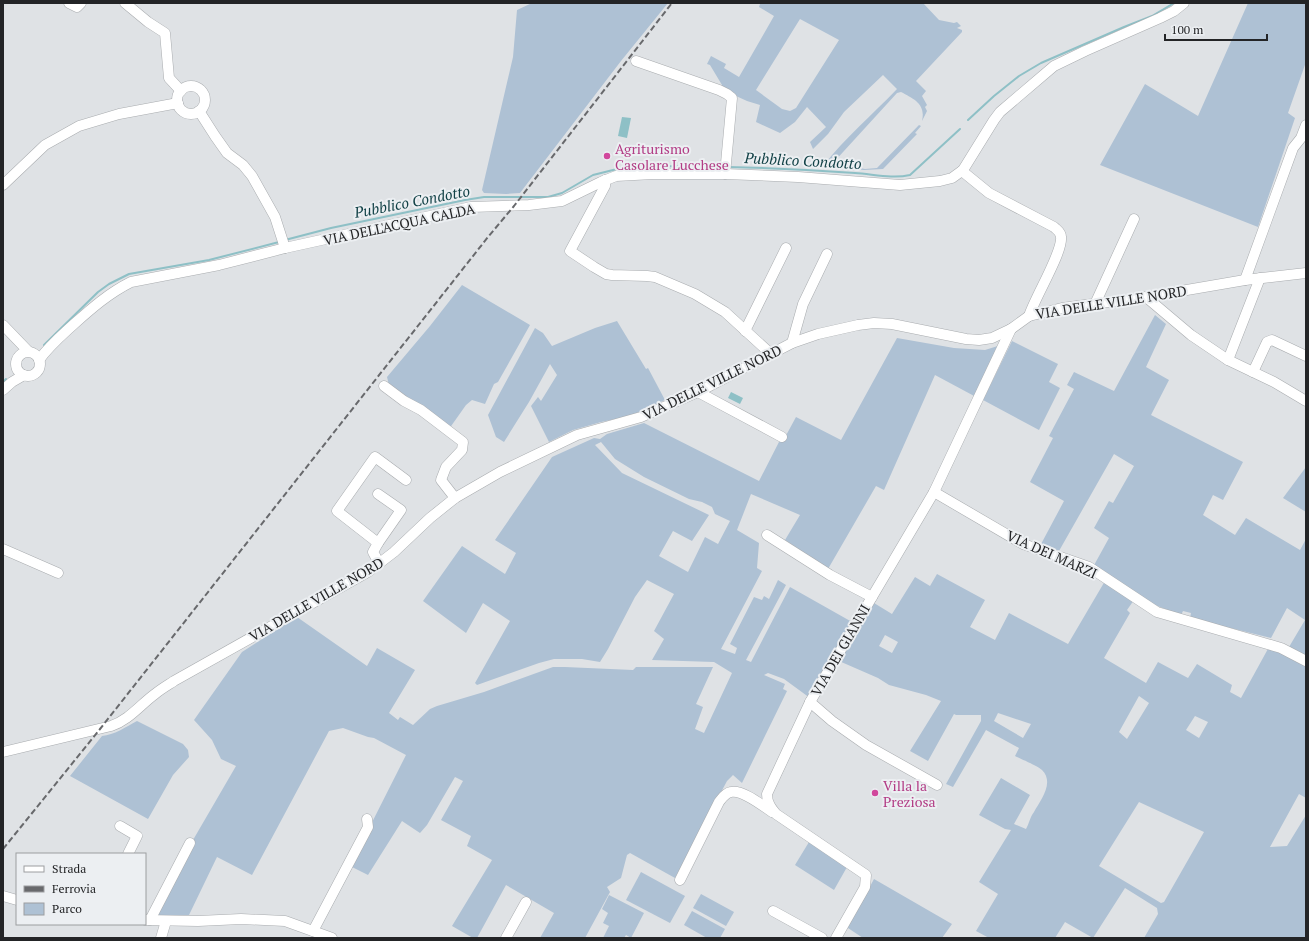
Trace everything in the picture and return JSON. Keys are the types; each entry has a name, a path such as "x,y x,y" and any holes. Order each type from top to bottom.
{"street":[{"path":"69,3 77,6 81,3"},
{"path":"125,3 148,22 165,33 169,78 181,91"},
{"path":"1029,316 1032,306 1057,255 1062,238 1061,233 1054,226 989,193 962,171 1000,112 1054,66 1160,18 1174,11 1184,3"},
{"path":"636,61 718,90 732,98 726,168"},
{"path":"193,86 202,91 205,100 202,108 195,113 186,113 182,110 178,103 178,95 181,91 184,88 193,86"},
{"path":"3,185 45,144 78,126 119,114 178,103"},
{"path":"199,111 227,153 243,165 252,176 275,217 284,242"},
{"path":"1245,280 1293,148 1301,138 1306,125"},
{"name":"VIA DELL'ACQUA CALDA","path":"39,360 48,348 93,307 118,288 131,282 219,265 284,242 471,207 529,206 552,203 562,201 616,176 726,168 798,177 900,184 940,181 952,178 962,171"},
{"path":"605,180 605,186 570,251 606,274 655,277 695,294 725,312 770,354"},
{"path":"1095,304 1134,219"},
{"path":"745,331 786,248"},
{"path":"792,343 803,304 828,254"},
{"name":"VIA DELLE VILLE NORD","path":"3,752 121,723 130,717 156,692 368,572 394,552 430,518 455,498 500,472 577,434 641,417 698,392 792,343 825,332 874,323 892,324 966,339 979,340 992,338 1010,329 1029,316 1062,308 1146,297 1245,280 1306,272"},
{"path":"1228,360 1260,278"},
{"path":"1146,297 1191,335 1228,360 1274,382 1306,401"},
{"path":"3,325 30,352 38,356 39,360 39,367 36,373 24,375 12,382 3,390"},
{"name":"VIA DEI GIANNI","path":"836,938 865,887 866,875 776,814 767,800 767,794 810,702 934,492 1010,329"},
{"path":"17,340 19,356"},
{"path":"1253,372 1267,342 1272,340 1306,356"},
{"name":"VIA DELL'ACQUA CALDA","path":"30,352 48,348"},
{"path":"12,382 16,361 19,356 21,353 30,352"},
{"path":"16,367 24,375"},
{"path":"384,386 404,401 421,410 463,442 462,450 446,467 441,480 455,498"},
{"path":"698,392 782,437"},
{"path":"378,542 337,511 375,457 406,480"},
{"name":"VIA DEI MARZI","path":"934,492 1023,544 1089,567 1157,612 1281,648 1306,661"},
{"path":"378,494 401,510 378,542 373,552 379,563"},
{"path":"767,535 830,575 872,597"},
{"path":"3,549 58,573"},
{"path":"810,702 866,745 937,785"},
{"path":"680,880 724,795 730,792 737,792 750,797 776,814"},
{"path":"309,933 368,827 367,819"},
{"path":"120,826 137,836 128,853"},
{"path":"135,853 142,840"},
{"path":"190,843 147,920 248,919 285,922 309,933 332,938"},
{"path":"3,896 16,900"},
{"path":"506,938 526,902"},
{"path":"774,911 822,938"},
{"path":"161,938 166,921"}],"green space":[{"path":"532,3 668,3 621,61 520,193 484,193 482,190 513,57 517,10"},
{"path":"759,3 923,3 939,20 954,23 957,22 961,26 957,28 962,30 962,32 916,81 926,91 922,96 927,105 925,107 927,111 922,121 923,115 921,106 901,92 897,93 833,163 865,169 877,168 919,125 921,126 915,133 917,134 883,169 864,170 823,166 849,136 897,89 883,75 844,112 828,134 813,149 810,142 826,127 807,107 795,122 780,133 756,122 760,105 723,90 722,85 710,65 707,64 711,56 726,64 724,68 739,77 774,16 759,7","holes":["800,19 839,40 796,108 790,111 782,109 756,90"]},
{"path":"1248,3 1306,3 1306,62 1288,113 1295,118 1258,227 1100,165 1145,84 1198,116"},
{"path":"462,285 530,325 498,382 494,384 485,404 472,400 466,405 449,429 389,385 387,377"},
{"path":"1155,315 1166,324 1146,367 1169,380 1151,415 1243,462 1223,500 1213,495 1203,515 1235,535 1246,518 1300,550 1306,539 1306,656 1289,647 1305,620 1287,608 1271,638 1190,618 1191,613 1183,611 1181,615 1147,602 1093,567 1109,538 1094,528 1109,501 1113,503 1134,466 1114,454 1059,551 1040,546 1064,501 1030,482 1053,438 1049,436 1074,389 1067,385 1074,372 1114,391"},
{"path":"617,321 646,369 648,368 665,400 630,416 573,430 549,442 531,406 538,397 541,401 557,375 550,364 529,402 504,442 496,437 488,415 535,328 543,333 552,346 595,328"},
{"path":"897,338 954,348 985,350 1001,345 976,397 935,375 884,490 876,486 828,569 785,540 800,515 751,494 737,530 759,543 757,568 762,571 721,649 735,654 737,648 730,644 754,597 762,600 764,596 769,599 778,580 786,585 746,660 751,662 790,587 852,622 810,698 784,679 768,673 764,675 785,684 783,689 787,691 742,783 733,775 727,781 675,878 630,853 627,855 621,878 607,887 610,892 585,938 540,938 554,913 506,885 477,938 473,938 452,926 492,860 467,846 471,836 441,820 463,781 455,777 427,825 420,833 402,821 368,875 350,866 406,755 374,738 343,728 329,731 252,875 217,857 189,915 155,917 193,840 236,766 221,759 212,740 194,720 242,652 297,617 367,666 377,648 415,670 389,713 398,720 400,717 413,725 430,709 437,706 484,692 553,667 633,670 636,667 713,667 696,704 703,707 695,729 704,733 732,673 714,662 652,660 664,639 654,631 674,594 647,580 635,597 600,662 582,659 554,659 477,685 475,683 510,621 483,603 466,633 423,601 462,546 505,574 516,553 495,540 552,457 594,438 600,439 607,434 644,423 759,481 780,440 783,441 796,417 841,440","holes":["601,442 615,459 644,477 689,499 702,502 712,507 715,514 730,521 718,544 705,537 688,572 659,556 673,531 692,541 709,515 622,473 595,445"]},
{"path":"1012,341 1058,364 1049,382 1060,388 1039,430 983,400"},
{"path":"1306,467 1306,512 1283,498"},
{"path":"937,574 985,600 970,627 995,640 1009,613 1068,644 1105,581 1134,600 1127,610 1130,613 1104,658 1146,683 1158,662 1188,678 1197,664 1232,685 1230,692 1241,698 1269,647 1306,666 1306,798 1299,794 1270,847 1287,846 1306,815 1306,938 1144,938 1158,914 1157,908 1125,888 1093,938 1065,922 1055,938 989,938 976,931 998,894 979,882 1011,830 1005,829 979,815 1001,778 1030,795 1014,824 1026,829 1031,816 1045,792 1047,786 1046,775 1040,768 1015,756 1019,748 986,730 953,787 946,784 981,721 981,715 954,714 928,761 910,751 941,701 926,695 889,685 878,678 839,661 874,603 892,614 915,577 930,586","holes":["885,635 898,642 892,653 879,646","1139,696 1149,703 1127,739 1119,732","998,713 1031,724 1023,738 994,721","1195,716 1208,722 1199,738 1186,730","1139,802 1204,832 1164,902 1161,903 1099,866"]},
{"path":"137,721 183,744 188,750 189,757 173,775 148,819 70,776 102,736 115,732"},
{"path":"809,842 847,867 834,890 795,865"},
{"path":"641,872 685,896 670,923 626,900"},
{"path":"874,879 952,924 942,938 863,938 845,926 859,907"},
{"path":"701,894 734,912 726,926 693,908"},
{"path":"609,895 644,913 631,938 626,935 624,938 603,938 609,926 603,923 608,913 602,909"},
{"path":"692,911 725,929 720,938 707,938 684,925"}],"shaded area":[{"path":"622,117 631,118 627,138 618,136"},
{"path":"731,392 743,398 740,404 728,398"}],"waterway":[{"name":"Pubblico Condotto","path":"968,120 1019,76 1041,63 1152,16 1174,3"},
{"name":"Pubblico Condotto","path":"728,167 823,171 889,176 910,175 960,129"},
{"name":"Pubblico Condotto","path":"285,240 331,228 465,200 484,197 548,197 562,193 593,175 617,169 676,166 722,167"},
{"name":"Pubblico Condotto","path":"44,345 98,292 109,284 129,274 209,260 279,242"},
{"name":"Pubblico Condotto","path":"3,382 6,379"}],"railway":[{"path":"3,849 100,729 514,206 672,3"}],"place":[{"name":"Agriturismo Casolare Lucchese","path":"607,156"},
{"name":"Villa la Preziosa","path":"875,793"}]}
